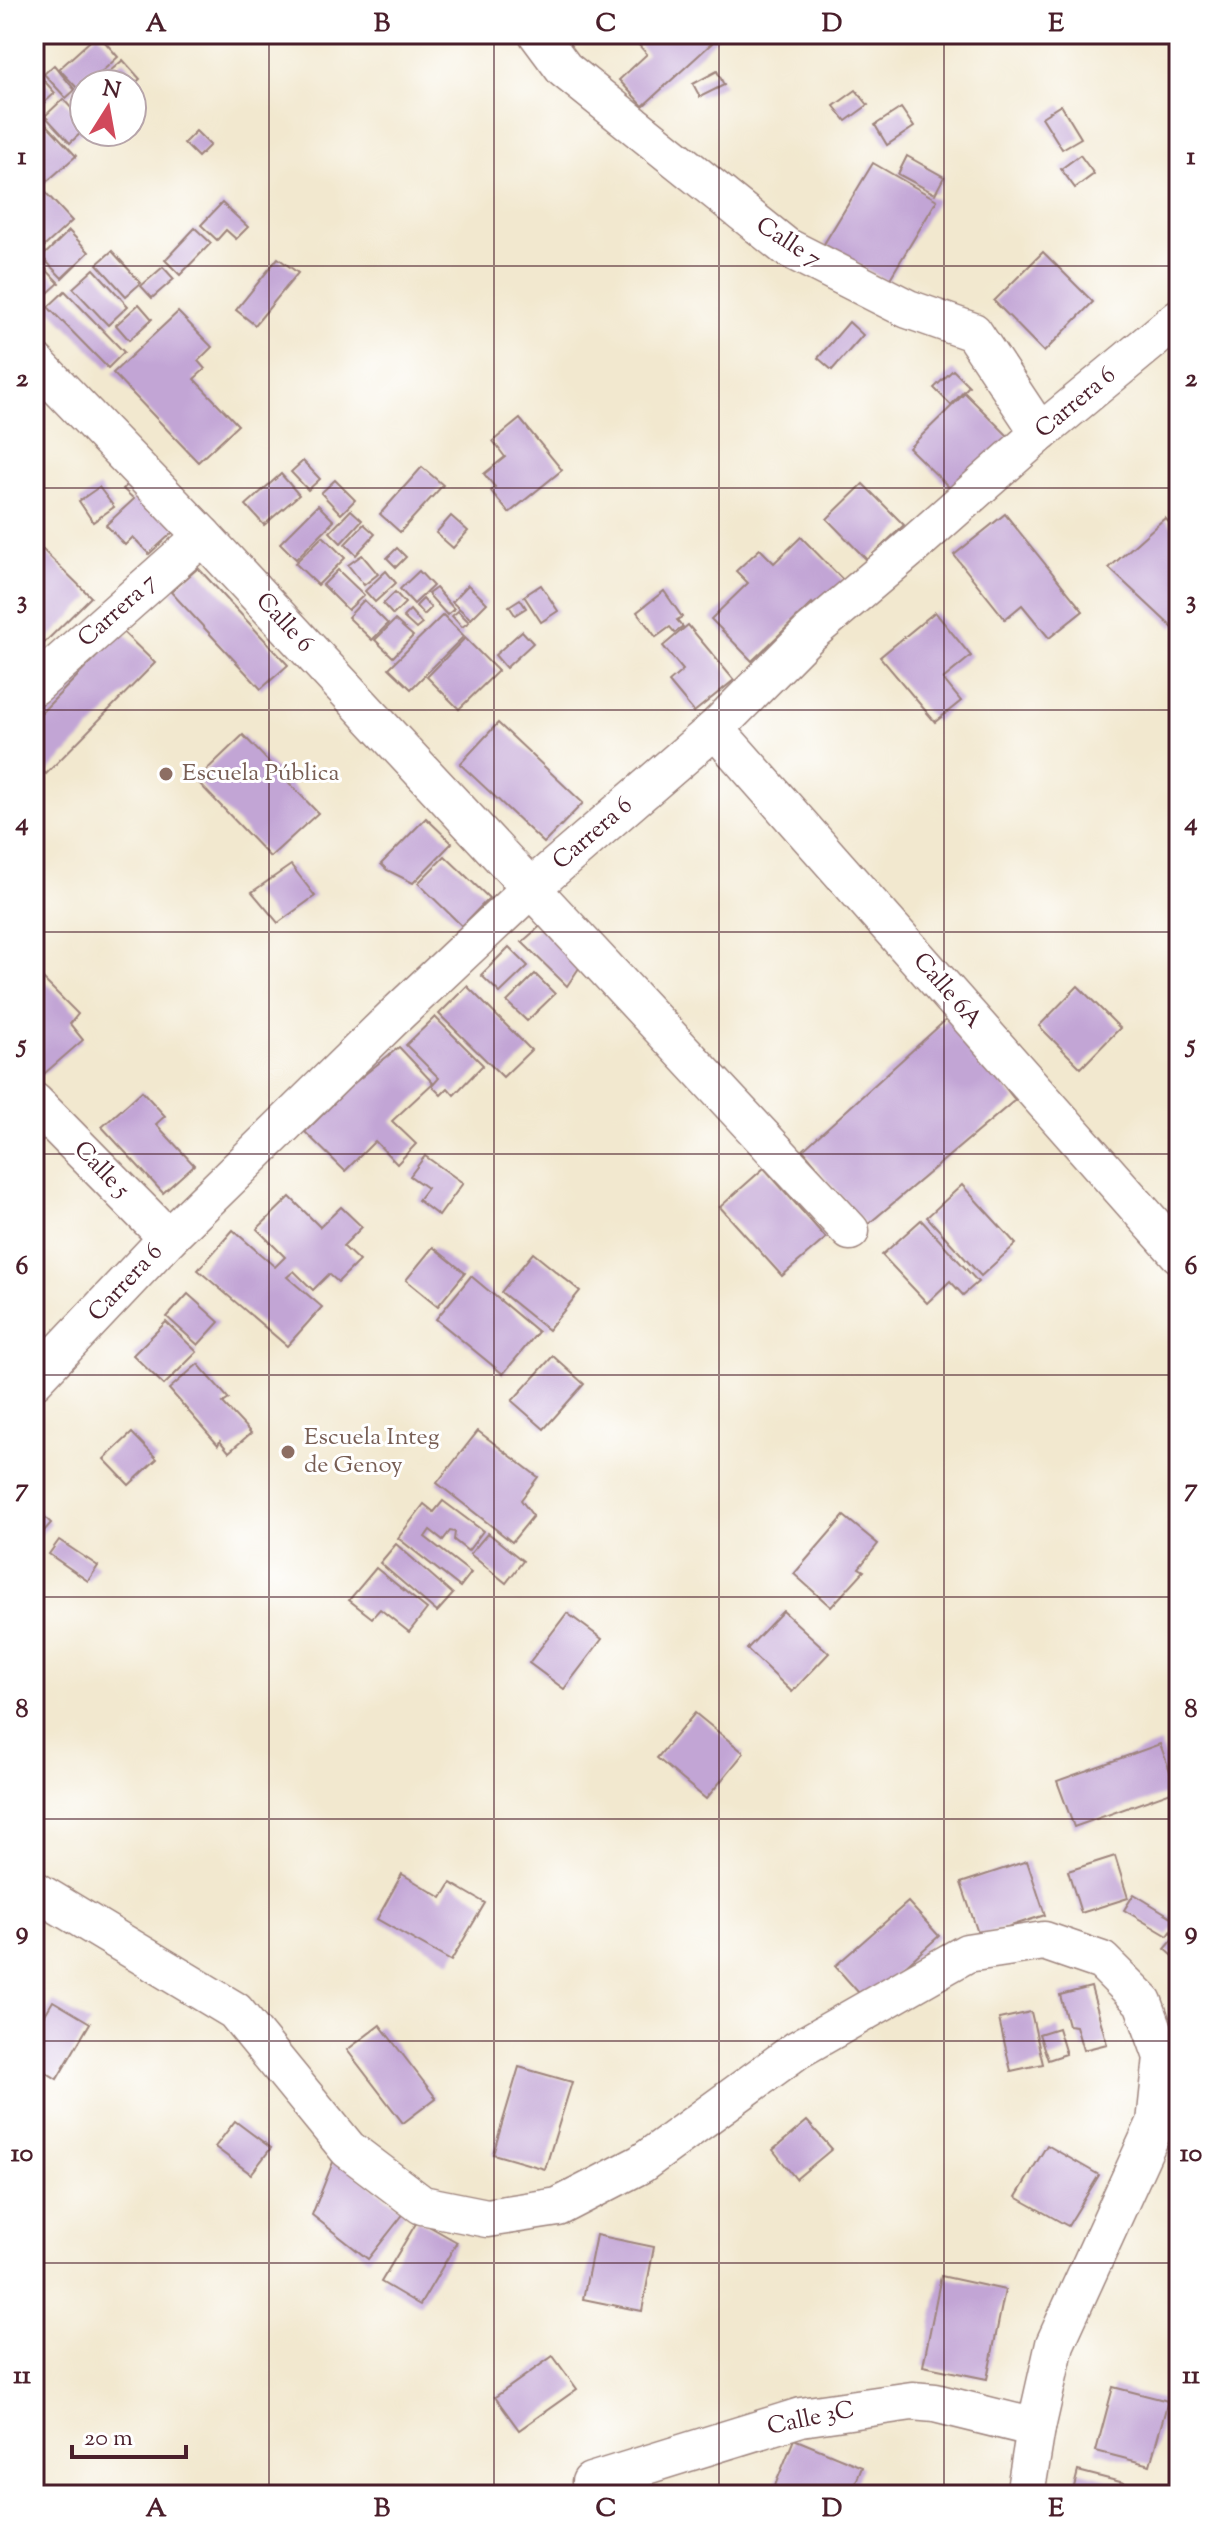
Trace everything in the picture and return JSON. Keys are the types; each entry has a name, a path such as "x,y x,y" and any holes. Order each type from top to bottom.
{"street":[{"name":"Calle 7","path":"538,34 564,69 786,247 908,309 973,332 1040,433"},
{"name":"Carrera 6","path":"34,1380 168,1238 532,887 715,729 809,634 1040,433 1179,318"},
{"name":"Calle 6","path":"34,361 203,536 850,1231"},
{"name":"Carrera 7","path":"34,686 203,536"},
{"name":"Calle 6A","path":"715,729 1179,1254"},
{"name":"Calle 5","path":"34,1102 168,1238"},
{"path":"34,1890 235,2011 348,2149 422,2205 487,2218 558,2207 641,2164 797,2050 967,1953 1044,1941 1102,1961 1143,2002 1163,2057 1156,2123 1055,2344 1025,2495"},
{"name":"Calle 3C","path":"591,2482 801,2417 912,2401 935,2403 1036,2428"}],"building":[{"path":"98,34 118,57 106,68 68,68 68,78 59,69"},
{"path":"629,34 722,34 643,106 619,80 647,54"},
{"path":"123,60 130,68 114,68"},
{"path":"54,65 68,82 68,96 66,98 44,74"},
{"path":"717,71 724,85 700,97 693,84"},
{"path":"40,76 55,93 34,112 34,81"},
{"path":"856,90 868,105 846,121 834,106"},
{"path":"63,99 68,104 68,141 45,116"},
{"path":"1061,105 1081,138 1062,149 1042,117"},
{"path":"901,108 914,127 887,145 875,125"},
{"path":"39,116 76,156 44,184 34,173 34,120"},
{"path":"196,131 210,145 198,157 184,143"},
{"path":"1080,155 1094,174 1075,188 1061,169"},
{"path":"907,156 944,177 935,194 898,174"},
{"path":"873,163 937,200 888,282 824,244"},
{"path":"34,180 72,221 34,256"},
{"path":"222,203 248,227 236,239 226,230 217,240 201,225"},
{"path":"195,228 211,243 180,275 165,260"},
{"path":"69,231 89,252 62,278 42,257"},
{"path":"112,251 141,283 126,296 97,264"},
{"path":"1043,252 1093,302 1044,352 994,301"},
{"path":"278,258 298,273 255,325 236,310"},
{"path":"37,260 59,283 40,300 34,294 34,263"},
{"path":"163,267 174,279 152,298 141,286"},
{"path":"94,269 128,306 108,325 73,288"},
{"path":"65,291 124,352 108,368 48,307"},
{"path":"139,304 152,319 129,340 116,325"},
{"path":"178,312 212,347 198,361 205,369 194,379 238,425 198,462 113,373"},
{"path":"849,322 863,335 832,370 818,358"},
{"path":"953,370 969,386 951,405 934,388"},
{"path":"965,393 1014,442 959,497 909,448"},
{"path":"520,419 562,470 509,513 491,491 495,487 484,474 505,457 493,441"},
{"path":"303,461 320,479 308,490 291,472"},
{"path":"422,467 443,485 400,532 380,514"},
{"path":"138,474 184,522 149,554 133,537 125,545 106,525 134,499 123,489"},
{"path":"281,474 299,495 264,525 246,505"},
{"path":"335,480 355,500 341,514 321,493"},
{"path":"863,484 904,525 867,560 827,519"},
{"path":"99,487 114,507 93,522 79,501"},
{"path":"318,505 334,521 296,559 280,543"},
{"path":"351,510 362,520 341,543 330,532"},
{"path":"1005,514 1083,611 1049,638 1022,605 1005,619 954,555"},
{"path":"451,516 468,531 453,548 436,533"},
{"path":"1165,518 1179,533 1179,622 1173,628 1109,568"},
{"path":"364,524 375,534 356,555 345,544"},
{"path":"323,536 345,558 318,585 295,563"},
{"path":"801,537 847,584 819,610 812,603 752,661 711,619 748,583 736,571 760,549 774,563"},
{"path":"34,541 91,597 36,651 34,649"},
{"path":"397,548 406,557 396,567 387,558"},
{"path":"362,555 378,574 364,585 348,565"},
{"path":"198,568 288,665 261,689 171,592"},
{"path":"338,570 364,595 348,610 323,585"},
{"path":"386,571 396,583 375,602 365,591"},
{"path":"419,571 433,586 414,604 400,589"},
{"path":"468,585 487,603 471,619 452,602"},
{"path":"541,585 558,611 541,622 524,596"},
{"path":"436,588 454,609 447,615 428,594"},
{"path":"664,591 682,617 677,620 683,627 675,633 670,627 656,637 637,612"},
{"path":"395,592 405,603 393,615 383,604"},
{"path":"423,599 431,608 424,615 416,606"},
{"path":"520,599 526,608 515,615 509,606"},
{"path":"364,600 388,624 372,640 348,617"},
{"path":"410,610 422,624 416,629 403,617"},
{"path":"458,611 469,622 462,627 452,616"},
{"path":"935,612 971,656 943,679 961,701 935,722 880,657"},
{"path":"443,615 464,636 411,689 389,668"},
{"path":"395,620 413,636 393,657 375,640"},
{"path":"688,625 734,680 694,712 669,682 683,670 663,646"},
{"path":"122,631 155,663 46,774 34,762 34,720"},
{"path":"522,631 533,643 506,668 495,655"},
{"path":"465,638 498,671 459,709 427,677"},
{"path":"498,723 583,803 544,843 460,764"},
{"path":"243,735 318,813 270,857 196,780"},
{"path":"426,818 452,843 413,883 381,864"},
{"path":"445,856 489,898 462,926 418,883"},
{"path":"291,865 315,896 278,923 252,892"},
{"path":"545,922 585,959 567,986 522,942"},
{"path":"509,947 528,966 500,993 481,975"},
{"path":"34,970 78,1014 70,1024 83,1040 37,1080 34,1077"},
{"path":"535,974 555,994 527,1021 507,1002"},
{"path":"467,986 531,1050 503,1077 439,1014"},
{"path":"1078,986 1120,1028 1081,1068 1039,1026"},
{"path":"435,1017 483,1065 454,1095 448,1088 441,1095 432,1086 439,1078 406,1045"},
{"path":"949,1017 1015,1100 866,1226 803,1150"},
{"path":"399,1047 433,1083 392,1121 416,1144 397,1164 375,1141 345,1171 305,1132 354,1083"},
{"path":"142,1091 165,1116 156,1124 194,1165 163,1193 102,1127"},
{"path":"425,1156 463,1183 439,1216 418,1200 427,1188 410,1176"},
{"path":"764,1168 826,1238 782,1276 720,1207"},
{"path":"962,1185 1016,1244 981,1276 927,1217"},
{"path":"290,1197 320,1227 341,1207 362,1227 343,1246 359,1261 338,1282 329,1274 313,1290 294,1271 287,1277 322,1307 287,1346 198,1270 233,1230 275,1267 285,1257 257,1229"},
{"path":"921,1220 978,1282 963,1295 950,1281 927,1303 882,1255"},
{"path":"433,1247 465,1273 438,1306 406,1280"},
{"path":"533,1253 580,1291 548,1330 501,1292"},
{"path":"471,1276 538,1332 503,1374 436,1319"},
{"path":"188,1294 219,1322 198,1345 167,1317"},
{"path":"166,1322 197,1352 164,1385 133,1355"},
{"path":"553,1356 584,1384 544,1429 512,1401"},
{"path":"198,1364 229,1399 223,1403 251,1433 229,1452 220,1441 218,1445 169,1389"},
{"path":"478,1431 538,1477 521,1500 533,1516 512,1542 437,1483"},
{"path":"132,1433 157,1459 129,1485 104,1459"},
{"path":"443,1501 483,1531 468,1551 454,1540 455,1532 450,1531 443,1540 430,1530 425,1537 471,1573 460,1587 398,1538 424,1504 434,1512"},
{"path":"34,1507 51,1523 37,1539 34,1537"},
{"path":"844,1516 878,1544 859,1568 864,1571 831,1607 794,1574"},
{"path":"488,1533 523,1561 506,1583 470,1554"},
{"path":"59,1540 98,1566 88,1581 49,1554"},
{"path":"396,1544 453,1594 437,1612 380,1563"},
{"path":"376,1568 427,1609 409,1632 380,1609 372,1618 349,1600"},
{"path":"783,1611 829,1653 792,1692 747,1649"},
{"path":"567,1613 602,1639 564,1689 529,1663"},
{"path":"695,1713 744,1753 706,1799 657,1758"},
{"path":"1160,1744 1177,1790 1074,1827 1057,1781"},
{"path":"1115,1856 1128,1898 1081,1913 1068,1871"},
{"path":"1027,1861 1045,1915 979,1936 961,1883"},
{"path":"402,1874 442,1898 451,1883 485,1903 451,1961 377,1919"},
{"path":"1134,1894 1178,1921 1168,1936 1124,1910"},
{"path":"908,1902 939,1936 866,2001 835,1966"},
{"path":"1179,1933 1179,1961 1165,1949"},
{"path":"1091,1987 1107,2044 1083,2050 1076,2026 1068,2025 1060,1995"},
{"path":"53,2001 90,2023 57,2079 34,2065 34,2033"},
{"path":"1031,2012 1043,2064 1011,2071 999,2019"},
{"path":"380,2025 436,2098 403,2123 347,2050"},
{"path":"1058,2028 1066,2054 1048,2060 1039,2034"},
{"path":"519,2067 572,2082 545,2169 493,2154"},
{"path":"235,2121 271,2148 251,2174 215,2147"},
{"path":"807,2121 832,2149 796,2179 773,2150"},
{"path":"1047,2145 1099,2175 1068,2226 1016,2197"},
{"path":"335,2157 405,2212 368,2259 312,2215"},
{"path":"418,2220 457,2242 420,2305 381,2282"},
{"path":"596,2235 654,2247 642,2311 583,2299"},
{"path":"941,2276 1005,2290 987,2379 923,2366"},
{"path":"553,2356 577,2389 519,2430 495,2397"},
{"path":"1113,2387 1168,2401 1150,2465 1096,2451"},
{"path":"794,2439 862,2467 851,2495 771,2495"},
{"path":"1078,2471 1128,2484 1124,2495 1072,2495"}],"place":[{"name":"Escuela Pública","path":"166,774"},
{"name":"Escuela Integ de Genoy","path":"288,1452"}]}
